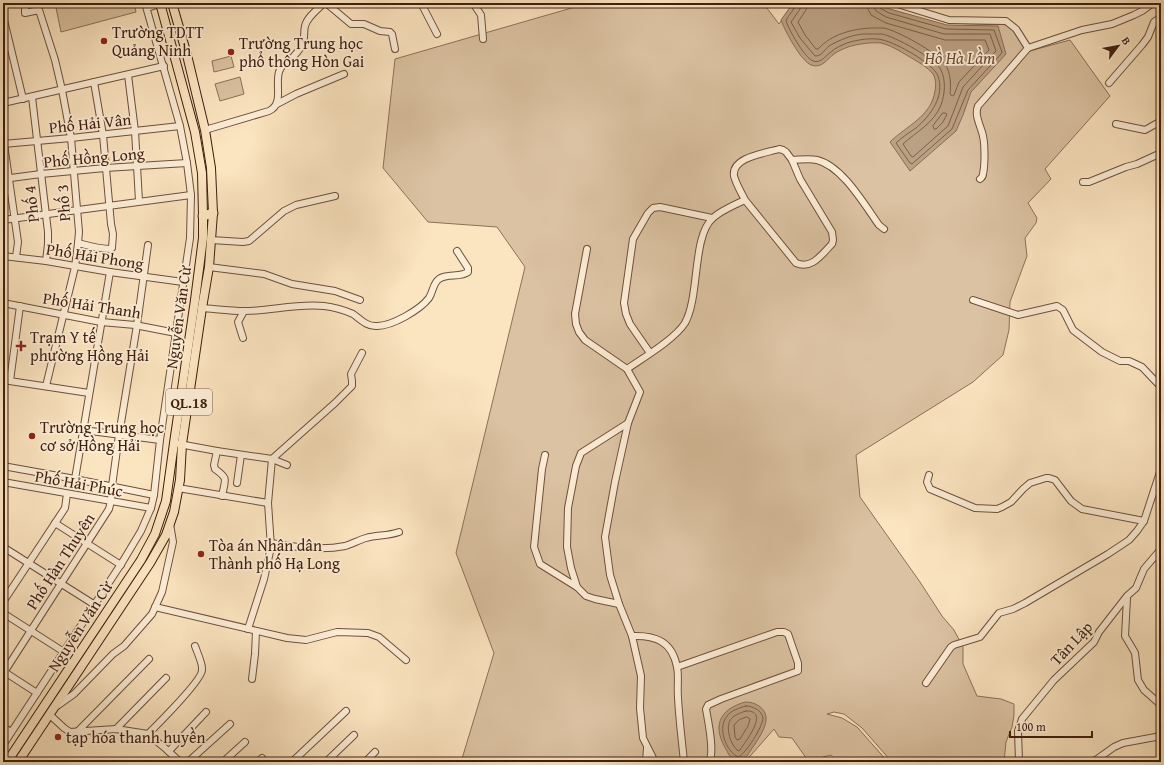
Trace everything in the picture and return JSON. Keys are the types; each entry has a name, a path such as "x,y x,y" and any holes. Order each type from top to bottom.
{"highway":[{"path":"203,216 213,213"}],"main road":[{"name":"Nguyễn Văn Cừ","path":"18,762 56,707 150,563 166,535 174,512 182,444 209,267 213,213 211,168 205,130 187,55 172,3"},
{"name":"Nguyễn Văn Cừ","path":"7,762 140,560 155,534 166,501 195,300 203,238 203,216 202,173 195,132 160,4"}],"street":[{"name":"Phố 3","path":"25,3 25,12 39,10 55,60 71,138 77,210 78,243 75,267 46,386"},
{"path":"205,130 274,109 277,104 279,71 284,63 294,56 302,46 305,38 305,26 314,12 325,3 351,24 364,24 380,32 390,32 392,34 395,49"},
{"path":"421,3 437,34"},
{"path":"456,3 464,3"},
{"path":"473,3 481,15 483,39"},
{"path":"894,3 949,20 1006,21 1016,29 1028,48"},
{"path":"980,179 983,174 984,145 982,130 976,110 1028,48 1082,30 1112,24 1142,11 1153,3"},
{"path":"146,5 160,4"},
{"name":"Nguyễn Văn Cừ","path":"3,744 121,565 141,531 151,508 154,495 160,440 190,238 191,195 180,126 146,5"},
{"path":"3,16 23,99"},
{"path":"1109,82 1142,45 1148,37 1154,22 1161,17"},
{"path":"3,104 164,66"},
{"path":"277,104 296,94 344,74"},
{"path":"128,75 135,131 140,201"},
{"path":"78,243 92,247 112,248 113,234 110,224 106,168 94,82"},
{"name":"Phố 4","path":"32,97 38,141 48,244 46,261"},
{"path":"1116,124 1145,130 1161,122"},
{"name":"Phố Hải Vân","path":"3,144 180,126"},
{"path":"3,137 6,179 15,218 18,242 16,257"},
{"path":"779,149 786,152 792,160 800,179 833,236 832,244 812,263 807,265 796,263 745,200 734,175 734,169 745,159 779,149"},
{"path":"1083,182 1089,182 1137,164 1161,153"},
{"path":"792,160 816,160 832,167 845,179 879,224 884,228"},
{"name":"Phố Hồng Long","path":"6,179 106,168 187,163"},
{"path":"3,220 191,195"},
{"path":"211,240 248,241 284,211 296,205 335,196"},
{"path":"627,369 676,334 684,324 692,300 701,239 706,227 712,218 745,200"},
{"path":"650,353 630,324 624,303 633,239 648,213 653,208 660,207 712,218"},
{"path":"111,501 119,435 148,245"},
{"path":"587,249 575,314 576,324 579,332 585,340 627,369 640,392 628,423 605,537 610,574 619,604 632,636 641,676 640,708 643,738 655,762"},
{"path":"202,308 244,311 302,306 325,306 353,314 372,326 388,324 400,320 425,302 432,293 438,280 445,277 467,273 468,268 457,250"},
{"name":"Phố Hải Phong","path":"3,256 183,282"},
{"path":"209,267 264,274 292,284 335,291 360,300"},
{"path":"75,479 110,272"},
{"path":"973,300 1018,315 1057,306 1063,310 1073,330 1102,352 1120,361 1129,361 1142,367 1161,387"},
{"name":"Phố Hải Thanh","path":"3,303 101,322 137,325 176,333"},
{"path":"20,306 6,380 89,393"},
{"path":"243,338 238,322 244,311"},
{"path":"248,629 264,579 271,547 268,503 272,459 352,386 351,374 362,353"},
{"path":"578,587 571,568 567,547 568,508 576,466 581,452 628,423"},
{"path":"83,430 160,440"},
{"path":"174,443 272,459 287,465"},
{"path":"217,451 214,466 225,479 222,496"},
{"path":"237,484 241,455"},
{"path":"545,455 542,469 534,547 540,564 578,587 586,596 619,604"},
{"name":"Phố Hải Phúc","path":"3,466 154,495"},
{"path":"926,683 951,647 980,637 999,614 1025,603 1129,540 1144,521 1161,469"},
{"path":"929,475 927,485 930,489 975,508 997,509 1002,507 1011,502 1030,483 1049,478 1056,480 1071,500 1082,509 1144,521"},
{"name":"Phố Hải Phúc","path":"3,482 151,508"},
{"path":"178,488 268,503"},
{"path":"3,602 65,508 67,494"},
{"name":"Phố Hàn Thuyên","path":"3,672 109,509 111,501"},
{"path":"56,523 121,565"},
{"path":"56,707 74,694 113,654 124,646 152,614 162,592 173,542 170,524"},
{"path":"271,543 322,549 346,546 366,538 399,532"},
{"path":"3,547 95,605"},
{"name":"Tân Lập","path":"1019,762 1018,731 1022,719 1054,680 1094,642 1127,596 1136,588 1144,569 1161,549"},
{"path":"1127,596 1125,636 1135,652 1138,680 1144,690 1161,706"},
{"path":"155,607 301,640 312,639 337,632 368,633 379,637 406,660"},
{"path":"3,613 64,652"},
{"path":"252,679 256,631"},
{"path":"677,667 777,632 784,632 788,634 798,663 798,671 708,705 706,709 711,743 711,759 709,762"},
{"path":"632,636 644,636 665,643 672,651 677,667 677,696 684,762"},
{"path":"148,734 190,690 202,672 195,646"},
{"path":"78,731 149,659"},
{"path":"3,672 37,693"},
{"path":"116,729 166,678"},
{"path":"292,762 346,711"},
{"path":"169,751 206,712"},
{"path":"50,715 70,732 116,729 148,734 180,762"},
{"path":"188,762 230,724"},
{"path":"3,727 11,732"},
{"path":"326,762 354,735"},
{"path":"1094,762 1114,747 1123,743 1161,736"},
{"path":"223,762 245,742"},
{"path":"646,762 647,746"},
{"path":"365,762 375,752"}],"shaded area":[{"path":"55,3 134,3 136,12 61,32"},
{"path":"589,3 763,3 779,24 794,3 895,11 946,26 1002,24 1013,27 1026,52 1070,40 1110,96 1045,169 1051,179 1028,203 1037,218 1036,223 1025,238 1027,256 1010,302 1009,330 1003,355 973,382 856,455 860,497 942,616 954,630 963,647 963,664 977,696 1001,699 1014,704 1012,727 1006,742 1004,762 892,762 862,728 844,714 834,712 827,714 842,718 857,727 888,762 837,762 831,755 823,757 820,762 809,762 792,738 779,737 774,729 745,762 461,762 494,653 456,553 525,267 497,227 428,222 383,168 395,59"},
{"path":"231,56 234,67 214,72 212,61"},
{"path":"240,77 244,94 220,101 215,84"}],"water":[{"name":"Hồ Hà Lầm","path":"793,3 879,3 890,9 947,25 998,26 1006,54 971,92 956,131 910,171 890,142 929,108 933,100 936,85 933,74 925,67 895,48 881,43 848,47 836,53 821,65 811,65 798,52 781,20"},
{"path":"745,702 752,703 764,710 766,721 759,738 746,757 741,761 736,761 732,759 722,742 719,727 720,720 729,710 736,705"}],"place":[{"name":"Trường TDTT Quảng Ninh","path":"104,41"},
{"name":"Trường Trung học phổ thông Hòn Gai","path":"231,52"},
{"name":"Trạm Y tế phường Hồng Hải","path":"21,346"},
{"name":"Trường Trung học cơ sở Hồng Hải","path":"32,436"},
{"name":"Tòa án Nhân dân Thành phố Hạ Long","path":"201,554"},
{"name":"tạp hóa thanh huyền","path":"58,737"}]}
